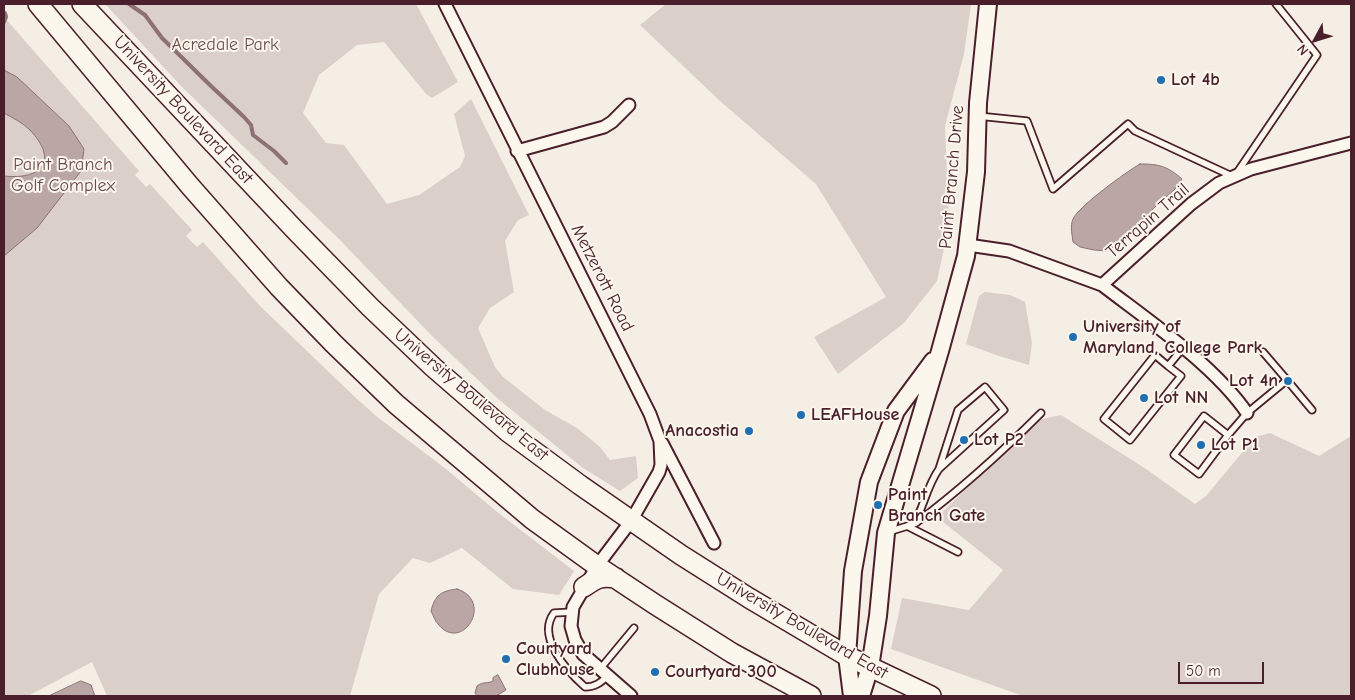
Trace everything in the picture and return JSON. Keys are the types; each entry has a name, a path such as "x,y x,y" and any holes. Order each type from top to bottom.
{"main road":[{"path":"38,4 190,186 279,287 396,404 532,519 598,566 732,653 811,696"},
{"name":"University Boulevard East","path":"82,4 370,307 434,367 508,432 681,555 749,598 847,656 930,696"},
{"path":"584,587 594,580 603,577 616,578"}],"street":[{"name":"Metzerott Road","path":"445,4 650,414 660,440 661,465 659,472 632,521 584,587 572,612"},
{"name":"Paint Branch Drive","path":"860,696 870,667 878,616 886,533 940,352 968,245 976,172 977,116 988,4"},
{"path":"517,151 604,127 619,116 629,105"},
{"name":"Terrapin Trail","path":"968,245 1009,251 1102,285 1191,204 1219,183 1251,169 1351,143"},
{"path":"1102,285 1183,348 1220,380 1247,413"},
{"name":"Paint Branch Drive","path":"852,696 847,656 853,571 869,482 896,412 940,352"},
{"path":"660,440 714,543"},
{"path":"572,612 571,626 574,640 583,654 631,696"}],"lane":[{"path":"977,116 1027,121 1053,189 1128,124 1135,131 1234,177 1317,55 1276,4"},
{"path":"1168,366 1183,348"},
{"path":"1263,352 1312,410"},
{"path":"1155,355 1168,366 1181,376 1130,440 1104,419 1155,355"},
{"path":"1228,436 1204,416 1174,455 1198,474 1247,413 1286,380"},
{"path":"911,525 921,511 932,479 939,469 1004,410 985,387 958,410 939,469"},
{"path":"886,533 911,525 950,496 992,460 1041,413"},
{"path":"911,525 958,552"},
{"path":"572,612 554,612 549,619 548,630 559,659 585,687 593,688 601,683 604,672 634,628"}],"green space":[{"name":"Acredale Park","path":"105,4 416,4 458,82 432,98 426,94 384,42 357,45 319,75 303,113 326,143 344,145 387,204 419,195 460,167 465,156 454,114 471,99 529,215 518,220 505,241 514,292 490,308 478,328 495,367 503,377 545,410 577,428 600,447 610,460 636,456 638,478 620,491 583,468 497,398 432,336 339,239 182,87"},
{"path":"666,4 971,4 964,54 945,126 949,225 937,281 904,323 838,374 814,337 886,297 816,184 720,101 640,25"},
{"name":"Paint Branch Golf Complex","path":"4,17 139,171 135,175 146,187 150,184 192,230 186,236 197,247 203,242 260,306 376,416 574,571 559,595 513,589 462,548 430,563 413,558 379,594 350,696 107,696 92,662 28,696 4,696"},
{"path":"985,292 1010,295 1025,302 1032,343 1029,365 966,344 979,296"},
{"path":"1061,415 1146,469 1195,504 1206,496 1255,437 1270,433 1319,456 1351,436 1351,696 1023,696 891,649 902,598 969,610 1003,570 937,517 1038,420"}],"shaded area":[{"path":"4,70 17,77 69,126 84,149 81,171 37,228 4,256 4,176 28,175 37,171 45,159 44,151 39,141 30,130 4,113"},
{"path":"1140,164 1163,167 1182,179 1175,189 1116,246 1107,251 1094,250 1080,247 1073,242 1072,224 1077,213 1124,174"},
{"path":"457,589 468,595 473,604 474,613 471,622 465,629 456,633 447,632 438,624 431,611 434,601 439,595"},
{"path":"498,675 506,690 496,696 477,696 475,693 477,686 493,681 493,678"},
{"path":"81,681 91,685 95,696 49,696"}],"waterway":[{"path":"129,4 145,15 162,38 244,117 251,125 253,135 286,163"},
{"path":"4,22 5,13"}],"place":[{"name":"Lot 4b","path":"1161,80"},
{"name":"University of Maryland, College Park","path":"1073,337"},
{"name":"Lot 4n","path":"1288,381"},
{"name":"Lot NN","path":"1144,398"},
{"name":"LEAFHouse","path":"801,415"},
{"name":"Anacostia","path":"749,431"},
{"name":"Lot P2","path":"964,440"},
{"name":"Lot P1","path":"1201,445"},
{"name":"Paint Branch Gate","path":"878,505"},
{"name":"Courtyard Clubhouse","path":"506,659"},
{"name":"Courtyard 300","path":"655,672"}]}
